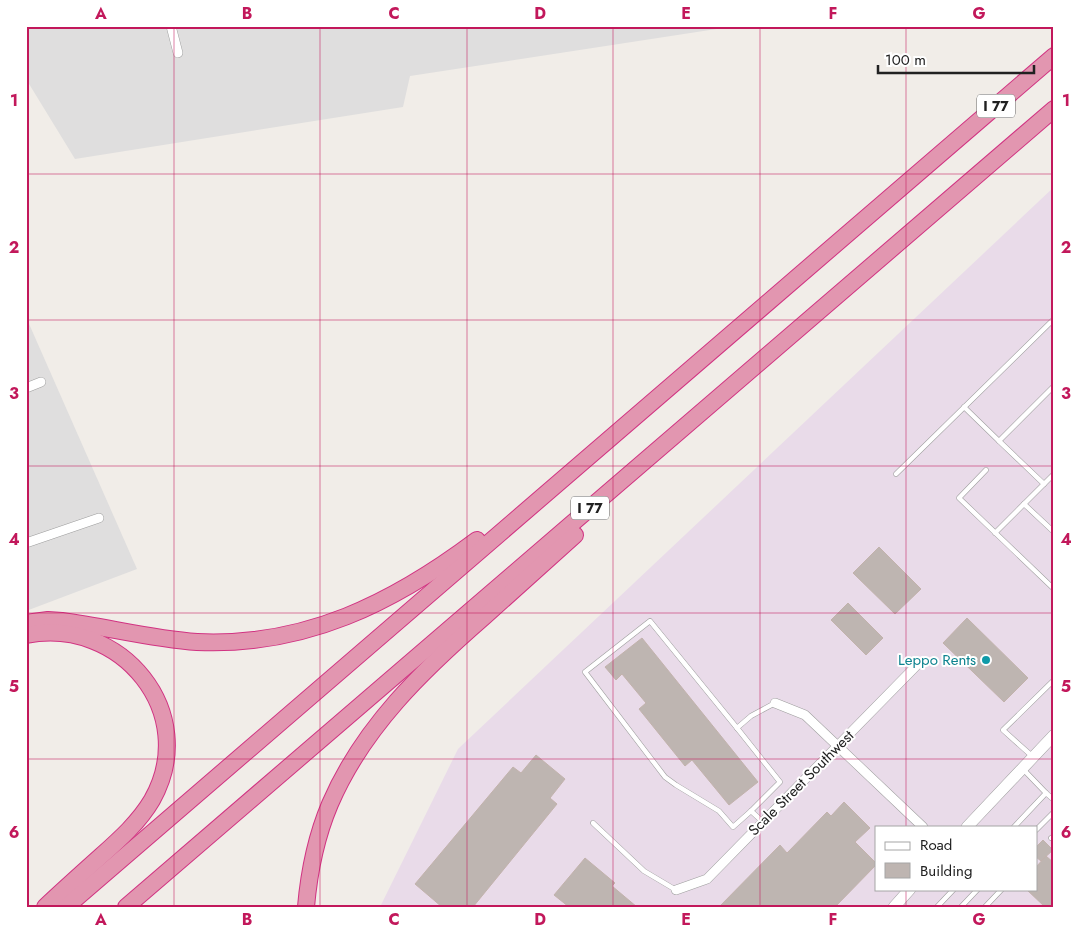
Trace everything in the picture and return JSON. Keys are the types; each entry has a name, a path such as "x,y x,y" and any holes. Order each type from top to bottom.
{"highway":[{"name":"I 77","path":"66,907 1054,56"},
{"name":"I 77","path":"126,907 1054,109"},
{"path":"306,907 315,851 330,804 353,760 371,731 388,710 442,654 702,422 777,347"},
{"path":"26,623 48,620 62,621 175,639 215,642 274,638 334,622 386,599 456,555 499,522 655,389 695,365"},
{"path":"26,636 53,632 83,636 105,645 126,659 144,677 151,690 158,704 165,734 166,751 159,784 152,800 128,832 45,907"}],"street":[{"path":"171,26 178,53"},
{"path":"26,388 41,382"},
{"path":"26,543 99,518"},
{"name":"Scale Street Southwest","path":"676,890 707,878 917,665"},
{"path":"775,703 805,715 922,826"},
{"path":"968,826 1054,735"},
{"path":"897,906 909,890"}],"lane":[{"path":"896,474 1054,319"},
{"path":"999,441 1054,386"},
{"path":"964,407 1044,484"},
{"path":"986,470 959,498 1054,589"},
{"path":"995,533 1054,474"},
{"path":"1024,504 1054,532"},
{"path":"650,621 737,728 780,782 733,827 719,811 665,777 585,672 650,621"},
{"path":"1033,756 1003,730 1054,680"},
{"path":"737,728 751,716 775,703"},
{"path":"1022,768 1054,800"},
{"path":"1015,826 1046,793"},
{"path":"751,811 763,822"},
{"path":"1038,828 1054,812"},
{"path":"593,823 644,871 676,890"},
{"path":"937,907 953,890"},
{"path":"961,907 977,890"},
{"path":"984,907 1001,890"}],"shaded area":[{"path":"26,26 736,26 410,76 403,107 75,159 26,79"},
{"path":"1054,187 1054,907 380,907 458,749"},
{"path":"26,317 137,569 26,611"}],"building":[{"path":"879,547 921,589 895,614 853,573"},
{"path":"848,603 883,638 866,655 831,620"},
{"name":"Leppo Rents","path":"967,618 1028,678 1004,702 943,643"},
{"path":"642,638 758,782 729,805 692,760 685,766 639,709 646,703 622,674 616,680 605,667"},
{"path":"536,755 565,779 550,798 557,804 473,907 442,907 415,884 513,767 521,773"},
{"path":"844,802 870,828 855,842 875,862 875,866 835,907 719,907 780,845 787,853 827,812 831,816"},
{"path":"1043,840 1053,850 1041,861 1038,859 1038,845"},
{"path":"1046,856 1054,863 1054,907 1045,907 1027,890 1038,890 1038,865"},
{"path":"585,858 615,883 612,886 637,907 569,907 554,895"}],"place":[{"name":"Leppo Rents","path":"986,660"}]}
